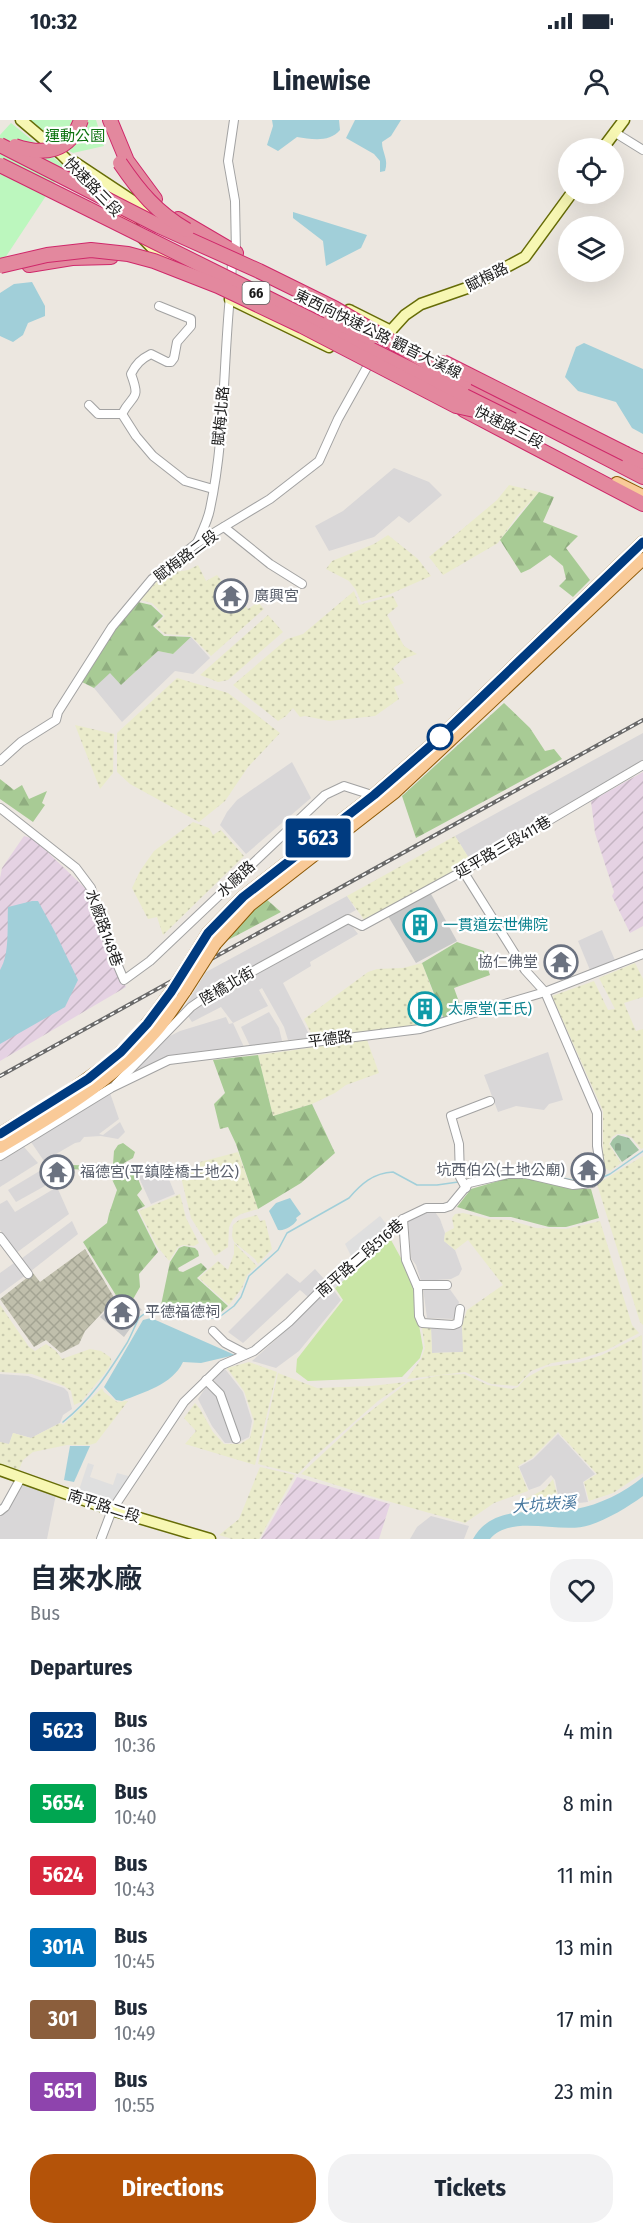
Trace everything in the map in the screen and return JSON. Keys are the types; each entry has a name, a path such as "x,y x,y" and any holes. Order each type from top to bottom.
{"highway":[{"path":"0,140 28,151 52,150 66,144 74,135 81,120"},
{"path":"102,120 120,163 138,189 157,210 173,223 259,271"},
{"path":"110,120 128,161 152,195 172,215 197,230 234,258"},
{"path":"0,145 159,226 259,271 643,462"},
{"name":"東西向快速公路 觀音大溪線","path":"0,156 464,384 643,477"},
{"name":"東西向快速公路 觀音大溪線","path":"0,165 643,487"},
{"path":"0,174 210,280 226,291"},
{"path":"0,266 72,251 109,251 154,261 226,291 351,350 643,504"},
{"path":"0,271 72,258 108,257 193,274"},
{"path":"334,308 464,384"},
{"path":"456,406 513,420"}],"main road":[{"name":"快速路三段","path":"234,258 388,334 643,470"},
{"name":"快速路三段","path":"226,291 643,496"},
{"path":"2,1139 105,1079 130,1058 156,1031 215,944 250,905 378,799 610,582 643,542"},
{"path":"610,582 643,559"},
{"path":"2,1139 88,1079 121,1052 147,1024 171,992 208,933 243,897 359,814"}],"street":[{"path":"21,120 61,154"},
{"path":"234,120 228,161 235,201 234,258"},
{"path":"610,138 624,120"},
{"path":"614,132 643,150"},
{"name":"快速路三段","path":"61,154 153,215 234,258"},
{"name":"快速路三段","path":"61,154 160,256 226,291"},
{"name":"賦梅路","path":"388,334 405,315 421,304 466,288 525,257 564,204"},
{"name":"賦梅北路","path":"197,543 210,510 213,489 222,410 226,291 234,258"},
{"path":"122,414 135,398 137,389 131,374 134,367 141,359 151,354 171,362 177,342 191,326 190,319 186,316 159,306"},
{"name":"賦梅路二段","path":"0,761 21,742 56,720 58,712 112,627 152,579 197,543 270,499 320,461 338,419 370,361"},
{"path":"89,405 98,414 122,414"},
{"path":"122,414 136,436 153,456 185,481 213,489"},
{"path":"224,527 270,564 302,584"},
{"name":"延平路三段411巷","path":"362,927 463,871 643,765"},
{"name":"水廠路","path":"124,980 150,961 325,795 344,786 378,799"},
{"name":"水廠路148巷","path":"0,808 76,868 91,888 109,945 124,980"},
{"name":"南平路二段516巷","path":"101,1539 112,1510 184,1402 222,1365 254,1351 289,1323 329,1282 403,1219 426,1208 450,1206 469,1183 508,1174 526,1174 573,1185 584,1185 596,1178 600,1165 597,1146 597,1113 545,993 525,970 463,871"},
{"name":"陸橋北街","path":"111,1088 191,1007 204,998 348,919 362,927"},
{"name":"平德路","path":"0,1156 27,1142 111,1088 169,1060 420,1029 545,993 643,954"},
{"path":"465,1186 460,1177 459,1144 451,1116 490,1101"},
{"path":"403,1219 406,1260 417,1285 419,1317 422,1323 453,1325 458,1323 460,1309"},
{"path":"0,1237 28,1274"},
{"path":"417,1285 447,1285"},
{"path":"213,1330 225,1343 246,1354"},
{"path":"206,1380 220,1394 236,1439"},
{"name":"南平路二段","path":"0,1470 112,1510 210,1539"},
{"path":"0,1511 5,1507 21,1478"}],"shaded area":[{"path":"394,468 429,482 442,495 409,523 399,516 374,537 329,551 315,526 343,511"},
{"path":"509,485 539,492 517,516 498,543 443,575 429,557 497,500"},
{"path":"388,535 418,559 431,576 388,595 361,602 349,581 326,569 332,561 374,544"},
{"path":"198,565 206,581 217,575 227,588 218,595 227,606 239,599 248,609 258,602 264,609 211,656 191,636 165,634 155,626 165,616 152,603 140,600 164,574 188,570"},
{"path":"354,591 359,605 393,596 398,606 387,615 404,646 417,654 403,659 393,668 404,683 394,687 399,699 375,716 329,721 300,717 293,708 278,721 233,685 287,639 303,634"},
{"path":"268,615 283,632 228,680 218,682 200,675"},
{"path":"191,637 210,658 193,674 175,671 122,722 94,688 110,672 121,685 158,651 173,654"},
{"path":"177,678 228,693 280,733 248,767 225,801 199,822 130,784 117,772 117,733"},
{"path":"75,725 114,734 113,773 100,789"},
{"path":"643,733 643,762 472,863 455,836"},
{"path":"292,762 311,798 246,854 220,825 237,800"},
{"path":"643,772 643,926 630,933 612,896 614,892 595,833 591,801"},
{"path":"193,822 209,828 213,835 221,830 244,856 163,935 157,917 148,919 132,888 140,871 154,851"},
{"path":"24,836 34,839 87,890 126,987 0,1061 0,878 2,868"},
{"path":"455,836 472,863 365,921 347,896"},
{"name":"一貫道宏世佛院","path":"430,892 457,941 416,963 388,916"},
{"path":"347,896 356,910 201,994 181,1013 206,972"},
{"path":"349,922 358,934 310,962 311,966 283,983 311,1038 288,1040 284,1027 262,988 259,990 268,1006 233,1023 221,1007 192,1022 188,1016 206,1000"},
{"path":"602,930 617,965 592,975 578,941"},
{"path":"422,963 435,998 413,1005 421,1026 313,1037 304,1019 368,972 377,969 403,968"},
{"path":"635,963 643,979 643,997 624,1003 636,1031 643,1029 643,1148 641,1149 632,1138 625,1134 612,1137 609,1144 621,1163 610,1171 603,1167 603,1111 552,996 594,981 608,1010 615,1009 599,978"},
{"path":"435,998 444,1019 421,1026 413,1005"},
{"path":"269,1012 279,1028 282,1041 250,1046 241,1027"},
{"path":"226,1017 229,1024 233,1023 244,1047 168,1057 136,1072 135,1069 162,1040 180,1031"},
{"path":"367,1040 379,1073 346,1085 312,1104 273,1116 258,1055"},
{"path":"548,1052 563,1100 549,1104 544,1110 516,1106 498,1112 484,1075"},
{"path":"110,1093 119,1119 99,1134 103,1135 120,1122 125,1132 118,1139 101,1136 84,1137 80,1142 44,1161 31,1142"},
{"path":"24,1147 38,1163 0,1187 0,1161"},
{"path":"238,1152 258,1209 233,1219 229,1227 228,1247 215,1256 191,1218 180,1173 199,1169 200,1162"},
{"name":"坑西伯公(土地公廟)","path":"584,1154 593,1155 591,1166 597,1167 595,1174 593,1178 574,1182 573,1172 580,1174"},
{"path":"643,1156 643,1325 640,1322 597,1184"},
{"path":"158,1161 166,1172 175,1194 151,1204 135,1169"},
{"path":"43,1169 52,1182 16,1202 8,1190"},
{"path":"57,1187 69,1214 16,1253 0,1230 0,1204 7,1200 15,1212"},
{"path":"180,1194 186,1218 199,1243 194,1246 178,1247 169,1261 157,1246 139,1211"},
{"path":"435,1212 440,1219 445,1233 444,1241 455,1250 462,1269 459,1275 451,1279 421,1281 411,1258 408,1220"},
{"path":"463,1213 489,1219 509,1220 536,1228 566,1229 600,1221 632,1325 639,1333 605,1351 583,1358 552,1363 531,1371 517,1386 491,1384 465,1372 407,1379 421,1359 425,1348 422,1328 431,1328 432,1353 463,1352 462,1325 467,1310 503,1285 468,1240 455,1250 444,1241 445,1233 454,1228 452,1218 455,1214"},
{"path":"257,1215 260,1221 265,1220 272,1249 258,1264 234,1242 232,1236 233,1225 239,1220"},
{"path":"380,1216 390,1229 353,1260 345,1244"},
{"path":"72,1221 78,1234 31,1271 21,1259"},
{"path":"383,1239 386,1243 335,1288 331,1282"},
{"path":"234,1243 257,1266 247,1275 242,1288 229,1305 199,1278 218,1261 228,1270 234,1254"},
{"path":"85,1249 115,1299 85,1331 79,1344 61,1353 46,1340 34,1347 0,1299 33,1273 40,1282"},
{"path":"14,1263 26,1275 0,1294 0,1273"},
{"path":"315,1269 325,1280 308,1297 300,1290 243,1343 228,1332 287,1273 300,1283"},
{"path":"330,1285 341,1300 299,1351 276,1368 252,1361 293,1324"},
{"path":"423,1288 449,1288 459,1302 454,1319 427,1318"},
{"path":"118,1299 137,1305 142,1310 134,1314 132,1326 124,1337 100,1317"},
{"path":"0,1305 29,1347 35,1351 46,1344 62,1359 90,1349 101,1351 110,1357 112,1362 105,1373 81,1402 74,1405 71,1391 32,1374 0,1372"},
{"path":"462,1327 464,1352 432,1353 431,1328"},
{"path":"642,1335 643,1473 613,1493 589,1501 584,1482 597,1474 558,1432 532,1458 518,1466 528,1491 494,1503 465,1523 301,1474 358,1421 408,1382 441,1375 464,1374 488,1385 512,1389 546,1367 580,1362 602,1355"},
{"path":"249,1362 277,1372 255,1465 185,1444 196,1431 184,1418 195,1403 213,1432 224,1444 240,1444 250,1438 254,1421 244,1391 227,1368"},
{"path":"225,1369 243,1392 252,1421 249,1437 237,1443 225,1443 212,1426 198,1399 206,1387 217,1395 239,1440 222,1390 213,1379"},
{"path":"278,1373 317,1388 406,1382 378,1401 298,1474 258,1464"},
{"path":"0,1374 28,1376 64,1388 68,1392 72,1409 63,1415 60,1423 31,1438 13,1433 9,1445 0,1442"},
{"path":"102,1388 117,1402 128,1401 96,1443 67,1445 33,1452 23,1460 18,1472 0,1466 0,1442 9,1444 13,1433 31,1438 60,1423 63,1425"},
{"path":"558,1434 595,1474 583,1482 588,1502 560,1505 555,1480 551,1475 540,1486 529,1490 519,1467 533,1459"},
{"path":"88,1463 94,1465 90,1477 113,1485 117,1473 132,1477 114,1504 78,1493"},
{"path":"260,1467 295,1475 259,1539 232,1539 219,1535 239,1519"},
{"path":"297,1477 390,1504 379,1539 261,1539"},
{"path":"553,1479 559,1502 524,1500 545,1489"},
{"path":"16,1480 56,1494 47,1539 0,1539 0,1505"},
{"path":"431,1516 469,1526 464,1539 410,1539 417,1527"}],"green space":[{"name":"運動公園","path":"28,120 96,120 104,146 73,153 47,139"},
{"path":"11,123 65,167 5,258 0,259 0,135"},
{"path":"539,492 554,497 543,522 578,536 566,548 590,580 573,597 559,586 566,579 563,566 550,555 521,573 500,540"},
{"path":"138,602 151,605 163,616 153,626 164,636 191,637 173,654 158,651 121,685 110,673 94,688 82,682 118,625"},
{"path":"504,703 530,728 545,751 554,749 562,759 416,838 402,796"},
{"path":"0,779 14,790 22,785 29,799 47,791 42,803 45,805 33,822 0,799"},
{"path":"265,898 281,912 228,940 239,924"},
{"path":"457,942 484,951 490,975 454,988 463,1013 444,1019 422,963"},
{"path":"258,1055 273,1116 312,1104 335,1153 301,1183 258,1209 228,1127 220,1129 214,1104 225,1093 213,1060"},
{"path":"618,1135 629,1138 639,1150 622,1162 610,1144"},
{"path":"123,1143 135,1152 133,1158 124,1163 121,1171 125,1172 133,1166 142,1189 137,1195 145,1206 137,1210 158,1252 139,1274 140,1287 132,1301 117,1297 83,1242 107,1223 117,1190 108,1171 70,1169 72,1165 107,1166 113,1164 114,1151 118,1145"},
{"path":"527,1178 576,1189 591,1189 599,1218 566,1227 549,1227 511,1217 490,1217 457,1207 471,1189 505,1179"},
{"path":"391,1240 413,1280 423,1348 420,1358 402,1377 308,1381 296,1372 297,1359 343,1300 335,1288 387,1241"},
{"path":"184,1246 195,1248 199,1256 178,1268 179,1271 183,1272 201,1263 207,1269 197,1278 228,1306 219,1314 207,1313 200,1308 161,1305 170,1262 179,1248"}],"water":[{"path":"272,120 339,120 340,130 331,137 325,138 297,137 278,151 267,145 273,126"},
{"path":"355,120 401,120 391,136 382,142 386,163 385,171 380,172 380,161 374,154 346,138"},
{"path":"293,212 367,235 361,248 326,266 323,241 293,218"},
{"path":"32,282 45,306 45,316 28,323 23,335 13,342 0,336 0,293 14,284"},
{"path":"584,343 643,369 643,434 632,428 616,402 578,391 565,377 576,347"},
{"path":"38,901 78,980 65,1007 0,1044 0,970 7,948 8,907"},
{"path":"290,1198 301,1214 291,1226 278,1230 269,1211 276,1203"},
{"path":"151,1318 235,1355 201,1363 183,1362 172,1377 157,1387 122,1401 116,1400 104,1387 143,1320"},
{"path":"70,1446 90,1446 74,1482 64,1480"},
{"path":"643,1477 643,1496 618,1512 590,1525 565,1528 511,1527 499,1531 490,1539 473,1539 482,1527 493,1519 519,1512 562,1511 585,1507 611,1497"}],"waterway":[{"path":"601,1178 643,1151"},
{"path":"516,1170 533,1171 576,1181"},
{"path":"63,1422 99,1385 127,1343 139,1318 152,1306 193,1310 209,1318 218,1318 234,1306 241,1297 249,1276 278,1250 287,1233 349,1198 373,1177 393,1172 417,1185 458,1182"}],"railway":[{"path":"0,1076 643,720"}],"bus line":[{"name":"5623","path":"0,1134 88,1079 121,1052 147,1024 171,992 208,933 243,897 374,795 435,742 643,542"}],"place":[{"name":"廣興宮","path":"231,596"},
{"name":"一貫道宏世佛院","path":"420,925"},
{"name":"協仁佛堂","path":"561,962"},
{"name":"太原堂(王氏)","path":"425,1009"},
{"name":"坑西伯公(土地公廟)","path":"588,1170"},
{"name":"福德宮(平鎮陸橋土地公)","path":"57,1172"},
{"name":"平德福德祠","path":"122,1312"}],"water label":[{"name":"大坑崁溪","path":"544,1504"}]}
